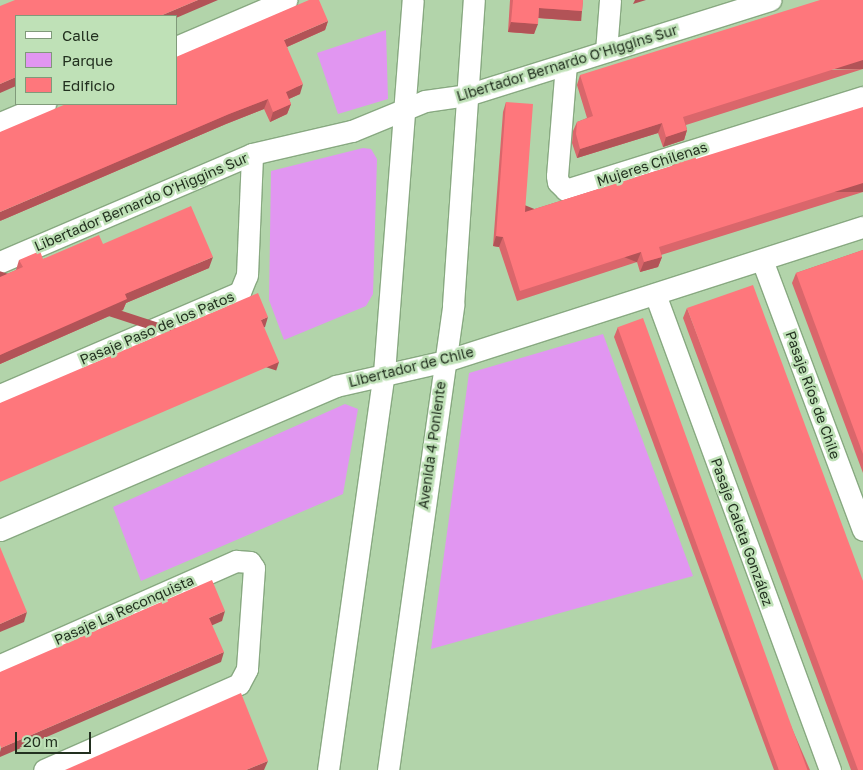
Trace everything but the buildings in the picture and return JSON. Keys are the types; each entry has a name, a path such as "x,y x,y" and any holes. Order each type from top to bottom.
{"street":[{"path":"178,46 286,0"},
{"path":"328,770 384,373 413,0"},
{"name":"Avenida 4 Poniente","path":"388,770 453,305 474,0"},
{"path":"606,51 610,0"},
{"name":"Libertador Bernardo O'Higgins Sur","path":"0,262 252,154 352,131 424,102 467,96 771,0"},
{"name":"Mujeres Chilenas","path":"566,64 557,176 558,182 566,190 863,97"},
{"path":"0,123 43,105"},
{"name":"Pasaje Paso de los Patos","path":"0,396 240,292 247,275 252,154"},
{"name":"Libertador de Chile","path":"0,530 336,386 384,373 445,361 863,227"},
{"name":"Pasaje Ríos de Chile","path":"762,260 863,530"},
{"name":"Pasaje Caleta González","path":"654,294 830,770"},
{"name":"Pasaje La Reconquista","path":"0,665 236,562 250,562 256,574 247,669 239,684 44,770"}],"green space":[{"path":"386,30 388,99 338,114 317,53"},
{"path":"363,148 371,149 377,159 373,294 366,306 284,340 269,300 271,171"},
{"path":"603,334 693,576 431,649 469,373"},
{"path":"345,404 358,409 343,494 141,581 113,507"}]}
